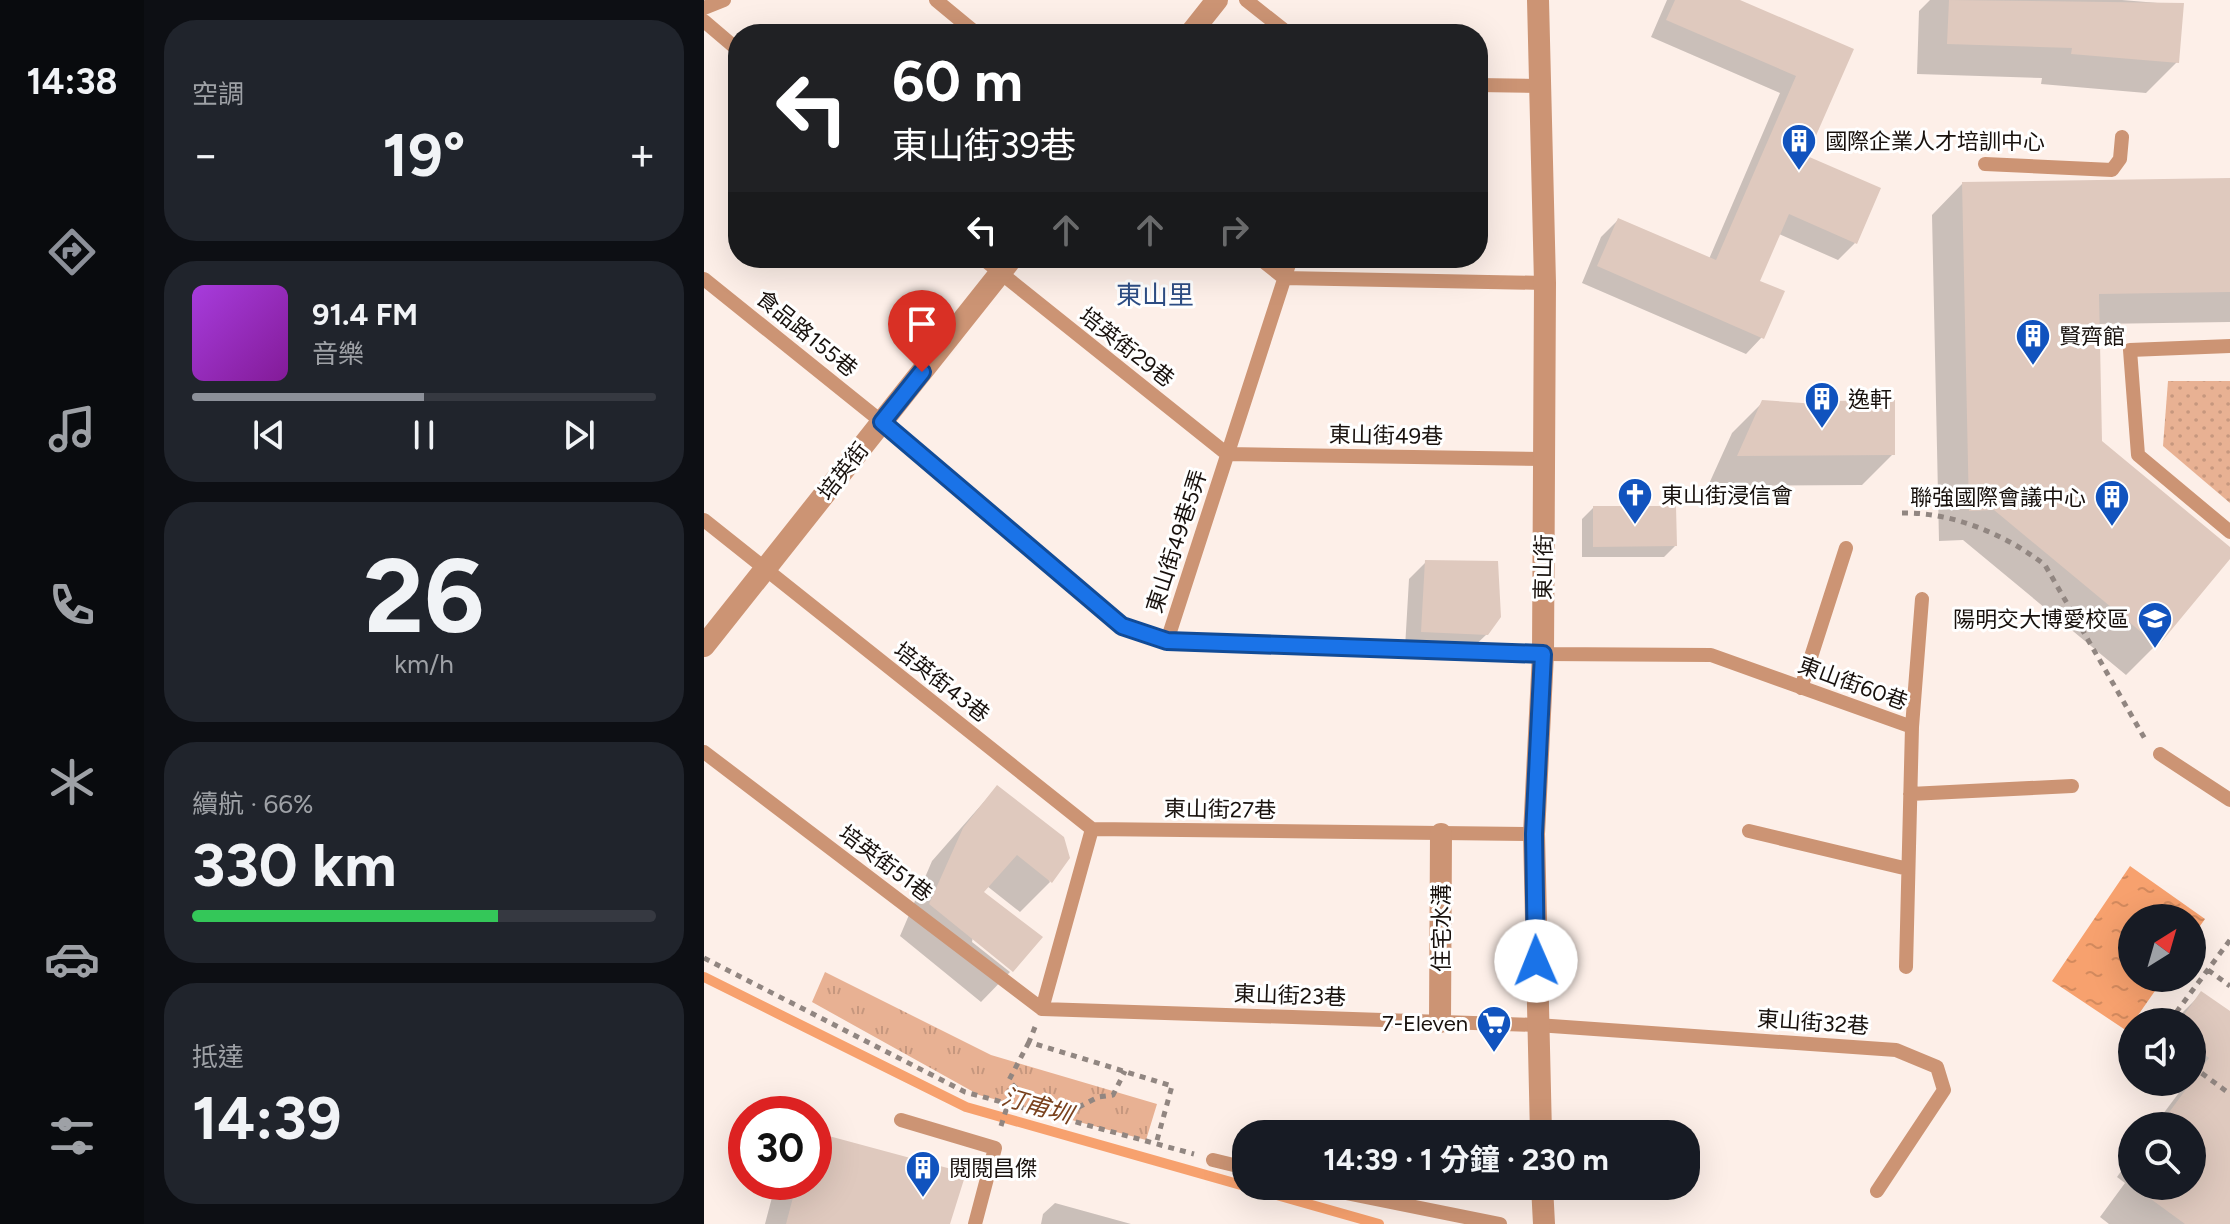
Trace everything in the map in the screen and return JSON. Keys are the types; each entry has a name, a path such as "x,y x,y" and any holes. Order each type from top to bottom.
{"street":[{"path":"1198,24 1217,0"},
{"name":"東山街","path":"1538,0 1545,283 1543,654 1534,834 1540,1120"},
{"name":"培英街","path":"704,646 1004,268"},
{"name":"住宅水溝","path":"1440,1022 1441,834"},
{"path":"1543,1200 1544,1224"}],"lane":[{"path":"704,8 724,0"},
{"path":"936,0 965,24"},
{"path":"1246,0 1276,24"},
{"path":"704,21 728,41"},
{"path":"1488,85 1539,86"},
{"path":"1985,164 2112,170 2120,159 2122,137"},
{"name":"培英街29巷","path":"1008,268 1227,454"},
{"path":"1272,268 1284,278 1545,283"},
{"name":"東山街49巷5弄","path":"1167,641 1288,268"},
{"name":"食品路155巷","path":"704,279 882,422 1122,626 1167,641"},
{"path":"2230,346 2130,350 2138,455 2230,532"},
{"name":"東山街49巷","path":"1227,454 1545,459"},
{"name":"培英街43巷","path":"704,520 1092,829"},
{"path":"1801,688 1846,548"},
{"path":"1912,727 1922,599"},
{"name":"東山街60巷","path":"1167,641 1543,654 1711,655 1912,727 1906,967"},
{"name":"培英街51巷","path":"704,752 1042,1009"},
{"path":"2160,754 2230,800"},
{"path":"1910,794 2072,786"},
{"path":"1042,1009 1092,829"},
{"name":"東山街27巷","path":"1092,829 1534,834"},
{"path":"1749,831 1908,869"},
{"name":"東山街23巷","path":"1042,1009 1537,1025"},
{"name":"東山街32巷","path":"1537,1025 1896,1050 1937,1067 1944,1090 1877,1191"},
{"path":"901,1120 995,1148 975,1224"},
{"path":"1213,1160 1232,1165"},
{"path":"1381,1200 1500,1224"}],"path":[{"path":"1902,513 1933,512 2020,546 2045,565 2142,737 2160,754"},
{"path":"2180,1008 2230,940"},
{"path":"704,958 965,1092 1213,1160"},
{"path":"2208,970 2230,986"},
{"path":"1042,1009 1009,1080 1015,1089 1037,1099 1077,1108 1098,1097 1113,1095 1125,1071"},
{"path":"1029,1042 1172,1086 1156,1144"},
{"path":"2206,1076 2230,1094"}],"green space":[{"path":"2168,381 2230,381 2230,503 2163,446"},
{"path":"825,972 991,1055 1157,1104 1146,1140 979,1095 812,1002"}],"water":[{"path":"2130,866 2184,904 2118,904 2118,992 2154,992 2143,1008 2118,1008 2118,1025 2052,981"}],"building":[{"name":"國際企業人才培訓中心","path":"1675,0 1740,0 1854,49 1807,156 1881,188 1857,244 1789,214 1760,281 1785,291 1764,339 1597,266 1618,218 1716,260 1796,76 1666,20"},
{"path":"1949,0 2184,3 2179,63 2071,54 2072,48 1947,44"},
{"name":"賢齊館","path":"2230,178 2230,292 2099,294 2102,441 2230,547 2230,559 2158,646 1994,510 1969,511 1962,182"},
{"name":"逸軒","path":"1762,400 1830,405 1835,401 1895,400 1895,455 1737,456"},
{"name":"東山街浸信會","path":"1593,506 1676,506 1677,546 1593,547"},
{"path":"1425,560 1498,561 1501,617 1488,635 1421,632"},
{"path":"997,785 1064,837 1070,858 1052,883 1017,855 984,892 1043,937 1013,972 929,904 963,828"},
{"path":"2202,992 2230,1011 2230,1224 2185,1224 2152,1200 2206,1200 2206,1112 2169,1112 2181,1096 2206,1096 2206,1062 2209,1058 2206,1056 2206,1008 2189,1008"},
{"path":"832,1137 966,1173 950,1224 786,1224 792,1200 832,1200"}],"waterway":[{"name":"汀甫圳","path":"704,977 966,1107 1379,1224"}],"place":[{"name":"國際企業人才培訓中心","path":"1799,172"},
{"name":"賢齊館","path":"2033,367"},
{"name":"逸軒","path":"1822,430"},
{"name":"東山街浸信會","path":"1635,526"},
{"name":"聯強國際會議中心","path":"2112,528"},
{"name":"陽明交大博愛校區","path":"2155,650"},
{"name":"7-Eleven","path":"1494,1054"},
{"name":"閱閱昌傑","path":"923,1199"}],"district":[{"name":"東山里","path":"1155,295"}],"route":[{"path":"922,372 882,422 1122,626 1167,641 1543,654 1534,834 1536,961"}]}
